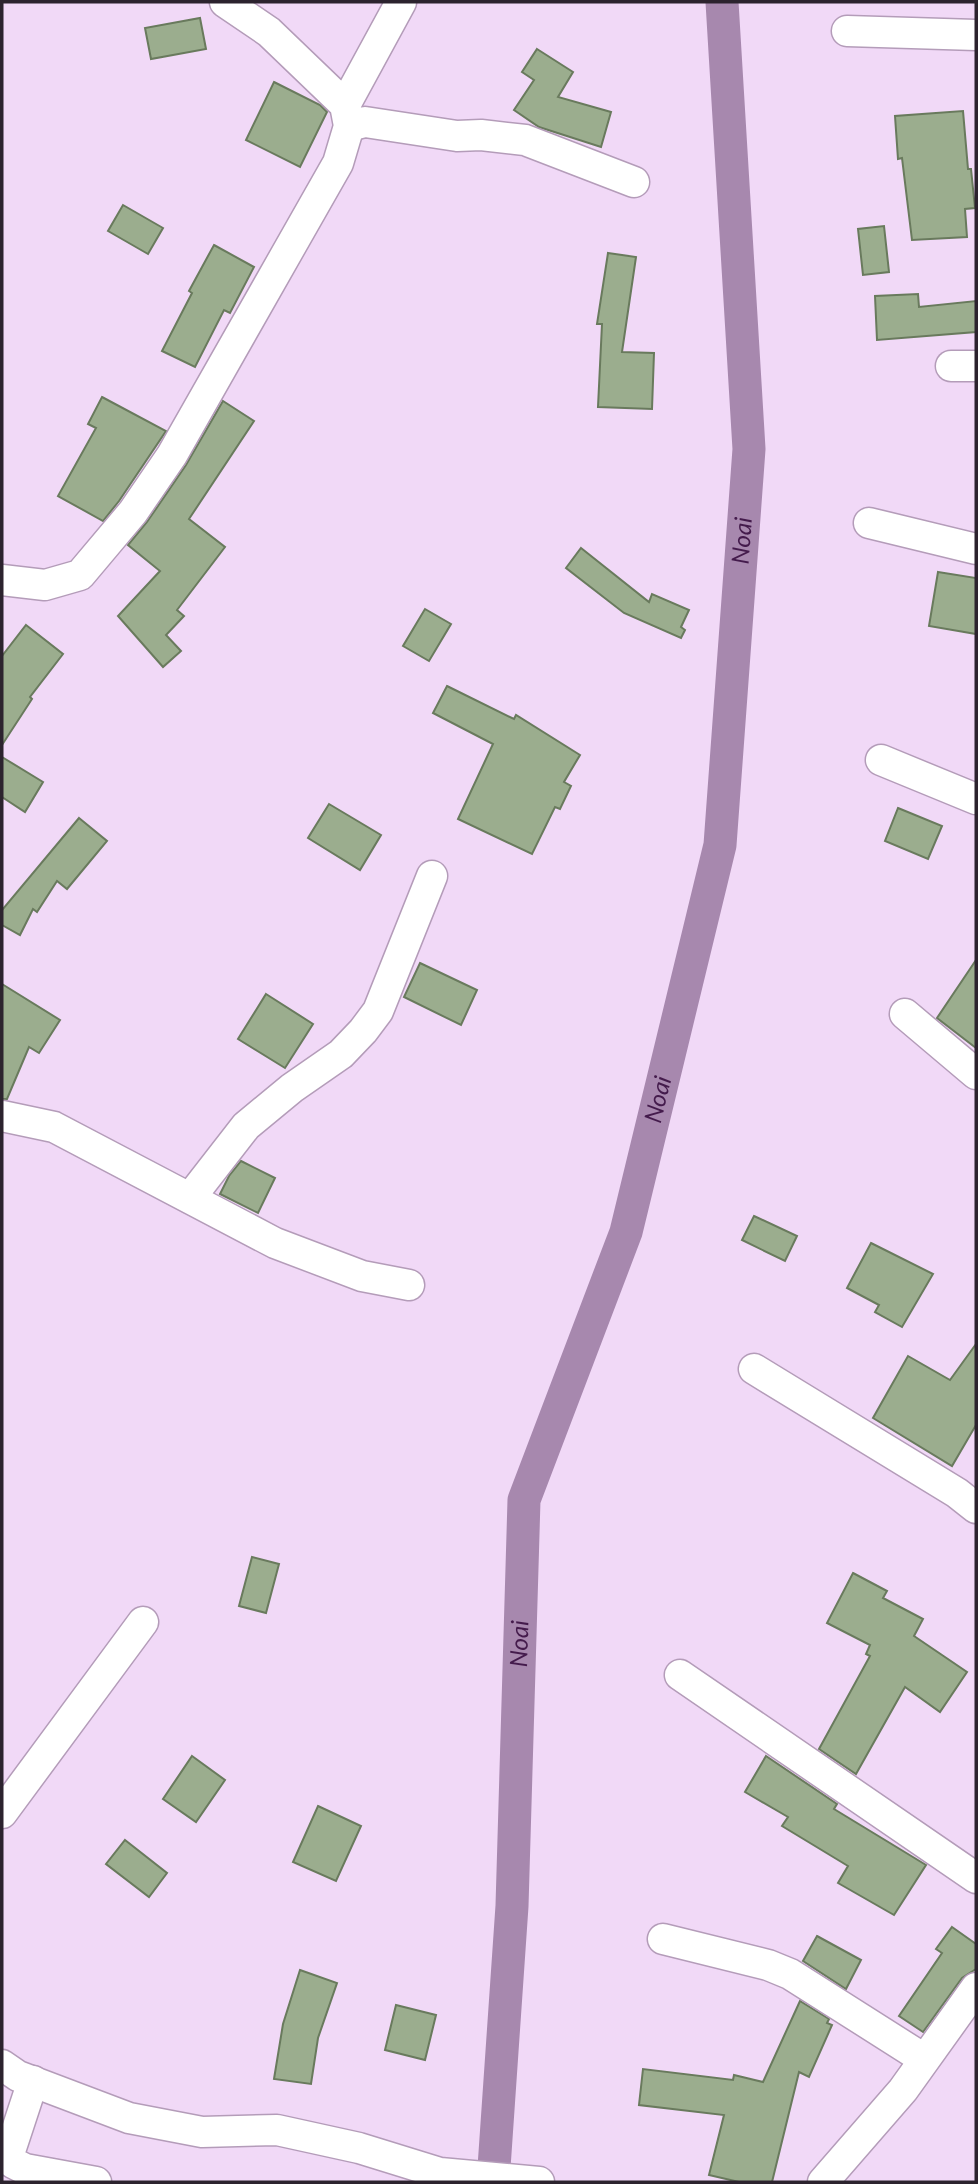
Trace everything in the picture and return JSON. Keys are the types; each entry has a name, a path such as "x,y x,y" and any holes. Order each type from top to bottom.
{"street":[{"path":"225,2 269,32 347,116 365,122 457,136 481,135 525,140 634,182"},
{"path":"2,580 45,585 80,575 133,512 172,454 338,163 347,116 401,2"},
{"path":"848,31 976,35"},
{"path":"869,523 976,549"},
{"path":"881,760 976,799"},
{"path":"190,1198 246,1126 292,1088 341,1054 378,1011 432,876"},
{"path":"905,1014 976,1074"},
{"path":"2,1116 54,1127 275,1243 362,1276 409,1285"},
{"path":"754,1369 957,1493 976,1508"},
{"path":"2,1812 143,1622"},
{"path":"680,1675 976,1878"},
{"path":"663,1939 768,1965 790,1974 924,2059"},
{"path":"822,2182 902,2090 976,1988"},
{"path":"2,2066 18,2076 129,2118 202,2132 277,2130 359,2148 440,2173 539,2182"},
{"path":"33,2081 9,2154 13,2164 25,2169 96,2182"}],"building":[{"path":"200,18 206,49 151,59 145,28"},
{"path":"537,49 573,72 558,97 611,112 601,147 539,127 514,110 534,80 522,72"},
{"path":"274,82 320,105 327,112 300,167 246,140"},
{"path":"963,111 968,169 971,169 975,208 965,209 967,237 912,240 902,158 898,159 895,116"},
{"path":"123,205 163,228 148,254 108,231"},
{"path":"884,226 889,272 863,275 858,229"},
{"path":"214,245 254,267 230,313 224,310 195,367 162,351 192,293 189,291"},
{"path":"608,253 636,257 622,352 654,353 652,409 598,407 602,324 597,324"},
{"path":"918,294 919,307 976,301 976,332 877,340 875,296"},
{"path":"102,397 166,431 103,521 58,496 96,428 88,424"},
{"path":"223,401 254,421 189,519 225,547 177,610 184,616 166,635 181,651 163,667 118,616 160,571 128,545 186,465"},
{"path":"581,548 649,602 652,594 689,610 681,627 685,630 681,638 624,613 566,568"},
{"path":"938,572 976,578 976,634 929,626"},
{"path":"425,609 451,624 429,661 403,646"},
{"path":"26,625 63,654 30,697 32,699 2,745 2,656"},
{"path":"447,686 514,719 516,715 580,755 564,782 571,786 560,809 555,807 532,854 458,819 493,744 433,713"},
{"path":"2,757 43,782 25,812 2,797"},
{"path":"329,804 381,835 360,870 308,838"},
{"path":"898,808 942,826 928,859 885,841"},
{"path":"79,818 107,841 67,889 57,881 37,912 33,909 20,935 2,925 2,910"},
{"path":"976,960 976,1048 937,1018"},
{"path":"420,963 477,990 461,1025 404,997"},
{"path":"2,984 60,1020 39,1053 29,1047 7,1099 2,1099"},
{"path":"266,994 313,1024 285,1068 238,1039"},
{"path":"241,1161 275,1178 258,1213 220,1194"},
{"path":"754,1216 797,1236 785,1261 742,1240"},
{"path":"871,1243 933,1274 902,1327 875,1312 879,1305 847,1288"},
{"path":"976,1344 976,1425 952,1466 873,1418 908,1356 950,1380"},
{"path":"252,1557 279,1564 266,1613 239,1606"},
{"path":"853,1573 887,1591 883,1598 923,1619 914,1636 967,1672 940,1712 905,1687 856,1774 819,1749 870,1656 866,1654 870,1645 827,1623"},
{"path":"192,1756 225,1780 196,1822 163,1799"},
{"path":"766,1756 837,1804 834,1809 926,1865 894,1915 838,1883 848,1866 782,1826 788,1817 745,1792"},
{"path":"318,1806 361,1826 336,1881 293,1862"},
{"path":"125,1840 167,1873 149,1897 106,1864"},
{"path":"952,1927 976,1944 976,1969 962,1978 923,2032 899,2016 942,1953 936,1949"},
{"path":"817,1936 861,1960 846,1989 803,1961"},
{"path":"300,1970 337,1983 318,2038 311,2084 274,2079 283,2024"},
{"path":"800,2001 829,2019 827,2023 832,2025 809,2077 799,2072 772,2182 739,2182 709,2175 724,2115 639,2105 643,2069 733,2080 734,2075 763,2082"},
{"path":"396,2005 436,2015 425,2060 385,2050"}],"waterway":[{"name":"Noai","path":"493,2182 512,1906 524,1500 626,1232 720,845 749,449 722,2"}]}
